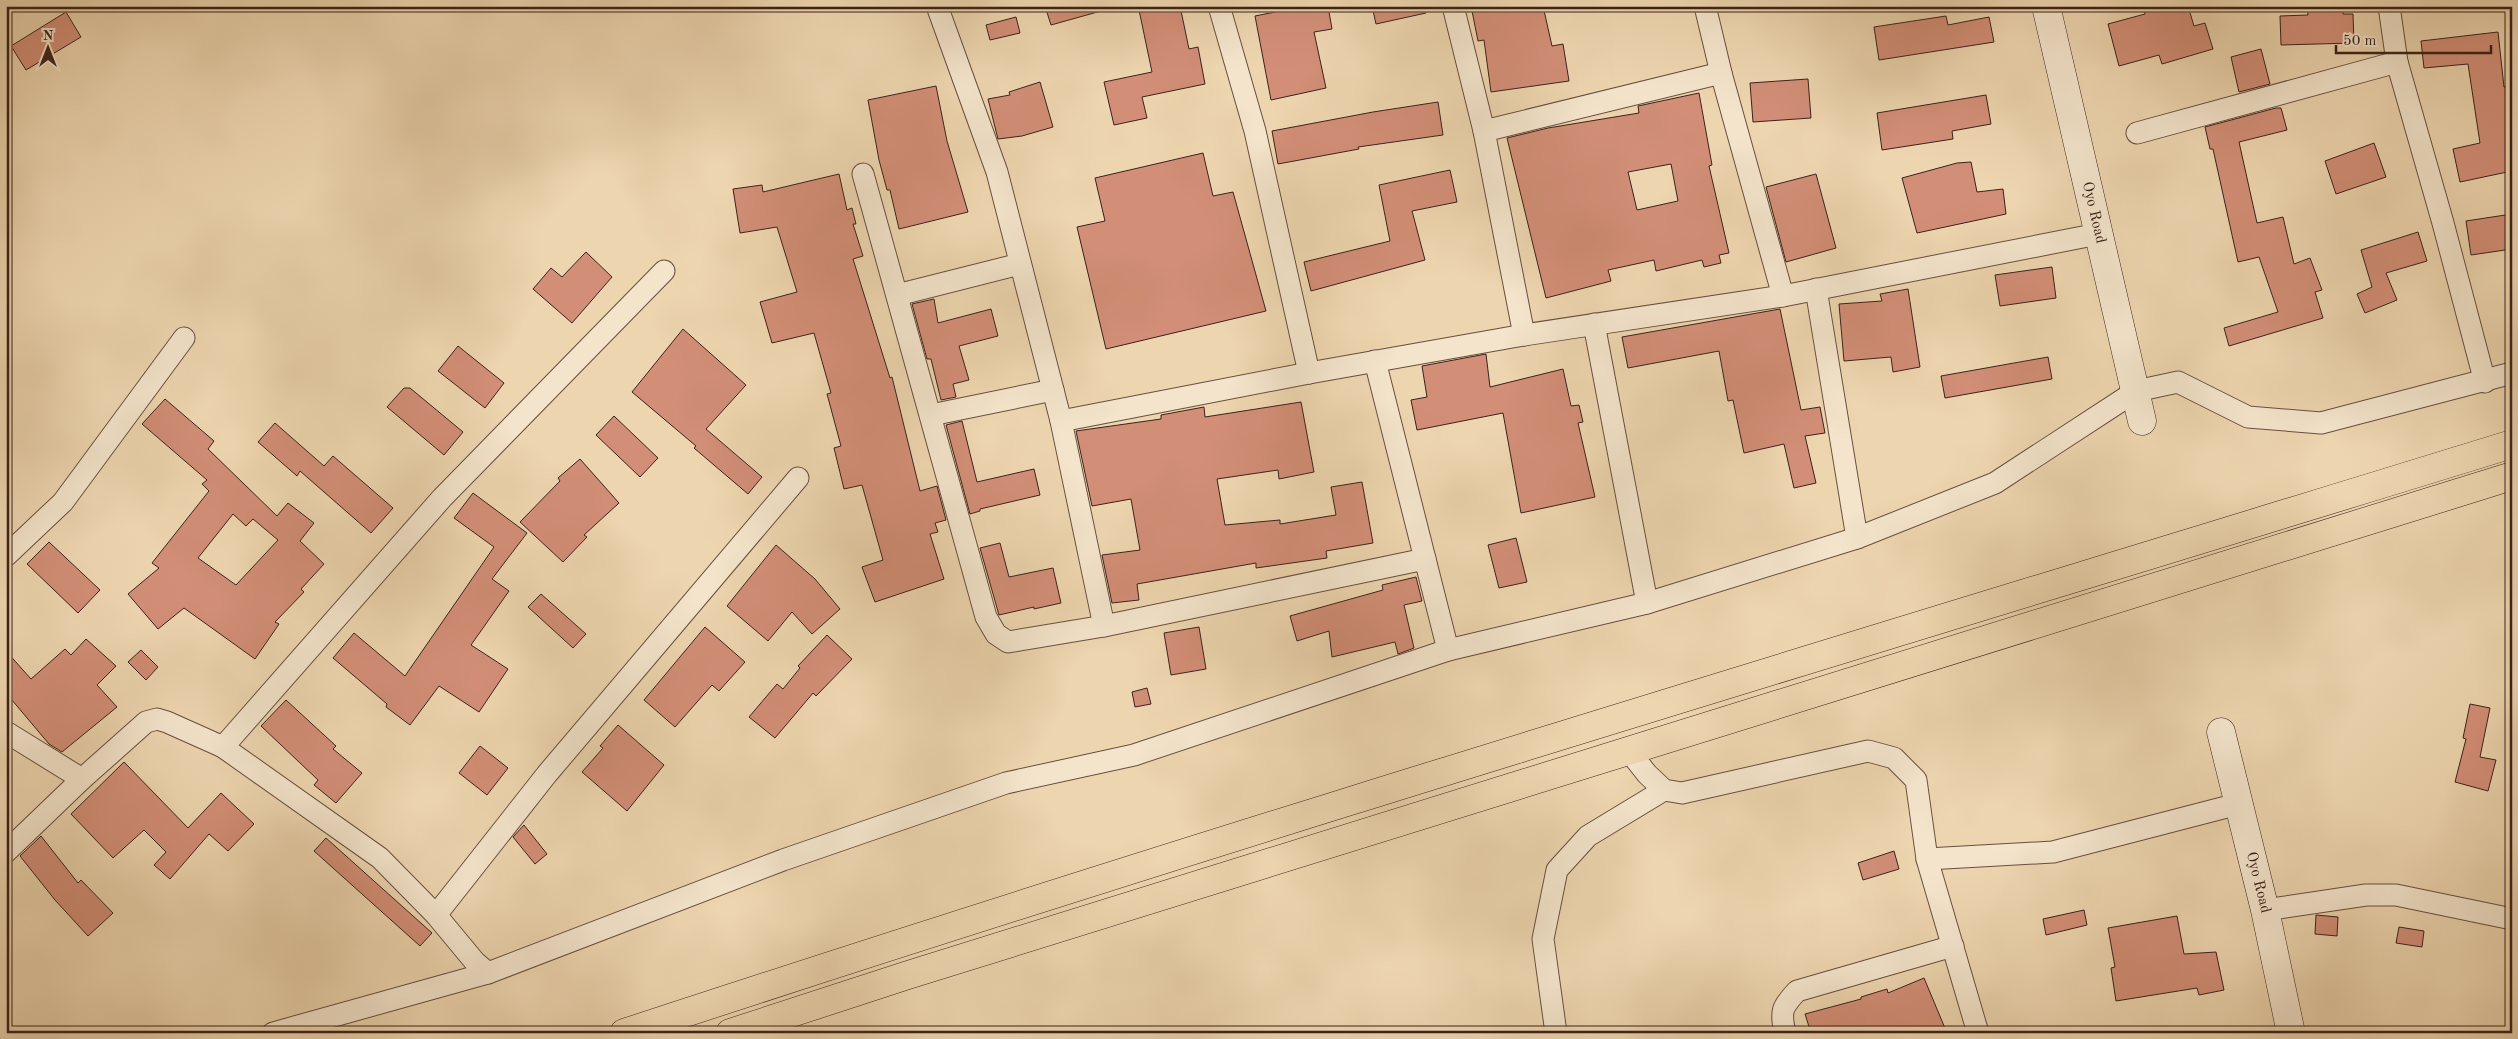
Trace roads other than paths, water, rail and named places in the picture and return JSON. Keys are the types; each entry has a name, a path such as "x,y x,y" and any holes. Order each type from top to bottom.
{"highway":[{"path":"624,1033 873,951 1568,734 2512,444"},
{"path":"730,1033 917,972 2512,476"}],"street":[{"path":"937,6 996,172 1061,421 1104,626"},
{"path":"1219,6 1255,131 1309,372"},
{"path":"1453,6 1484,131 1524,335"},
{"path":"1705,6 1721,72 1783,296"},
{"name":"Oyo Road","path":"2046,6 2142,421"},
{"path":"2389,6 2397,62 2444,223 2485,382"},
{"path":"2138,133 2397,62"},
{"path":"1484,131 1721,72"},
{"path":"863,174 986,617 996,634 1008,642 1104,626 1425,559"},
{"path":"1061,421 1309,372 1524,335 1783,296 2098,234"},
{"path":"897,294 1020,264"},
{"path":"223,747 442,498 664,271"},
{"path":"1816,289 1857,538"},
{"path":"1594,324 1647,603"},
{"path":"6,556 63,502 184,338"},
{"path":"1376,361 1448,650"},
{"path":"272,1033 488,973 783,860 1006,783 1134,755 1448,650 1647,603 1857,538 1995,483 2136,391 2178,382 2248,417 2321,423 2485,382 2512,373"},
{"path":"931,415 1053,390"},
{"path":"436,915 547,774 798,478"},
{"path":"6,852 82,779 146,722 157,719 223,747 380,858 436,915 475,962 488,973"},
{"path":"6,732 82,779"},
{"name":"Oyo Road","path":"2221,732 2265,910 2291,1033"},
{"path":"1629,751 1647,774 1664,790 1682,793 1868,750 1894,758 1916,780 1927,859 1978,1033"},
{"path":"1556,1033 1543,939 1557,870 1588,836 1664,790"},
{"path":"1927,859 2053,852 2238,804"},
{"path":"2265,910 2366,895 2396,895 2512,919"},
{"path":"1785,1033 1781,1018 1784,1005 1797,991 1953,946"}]}
